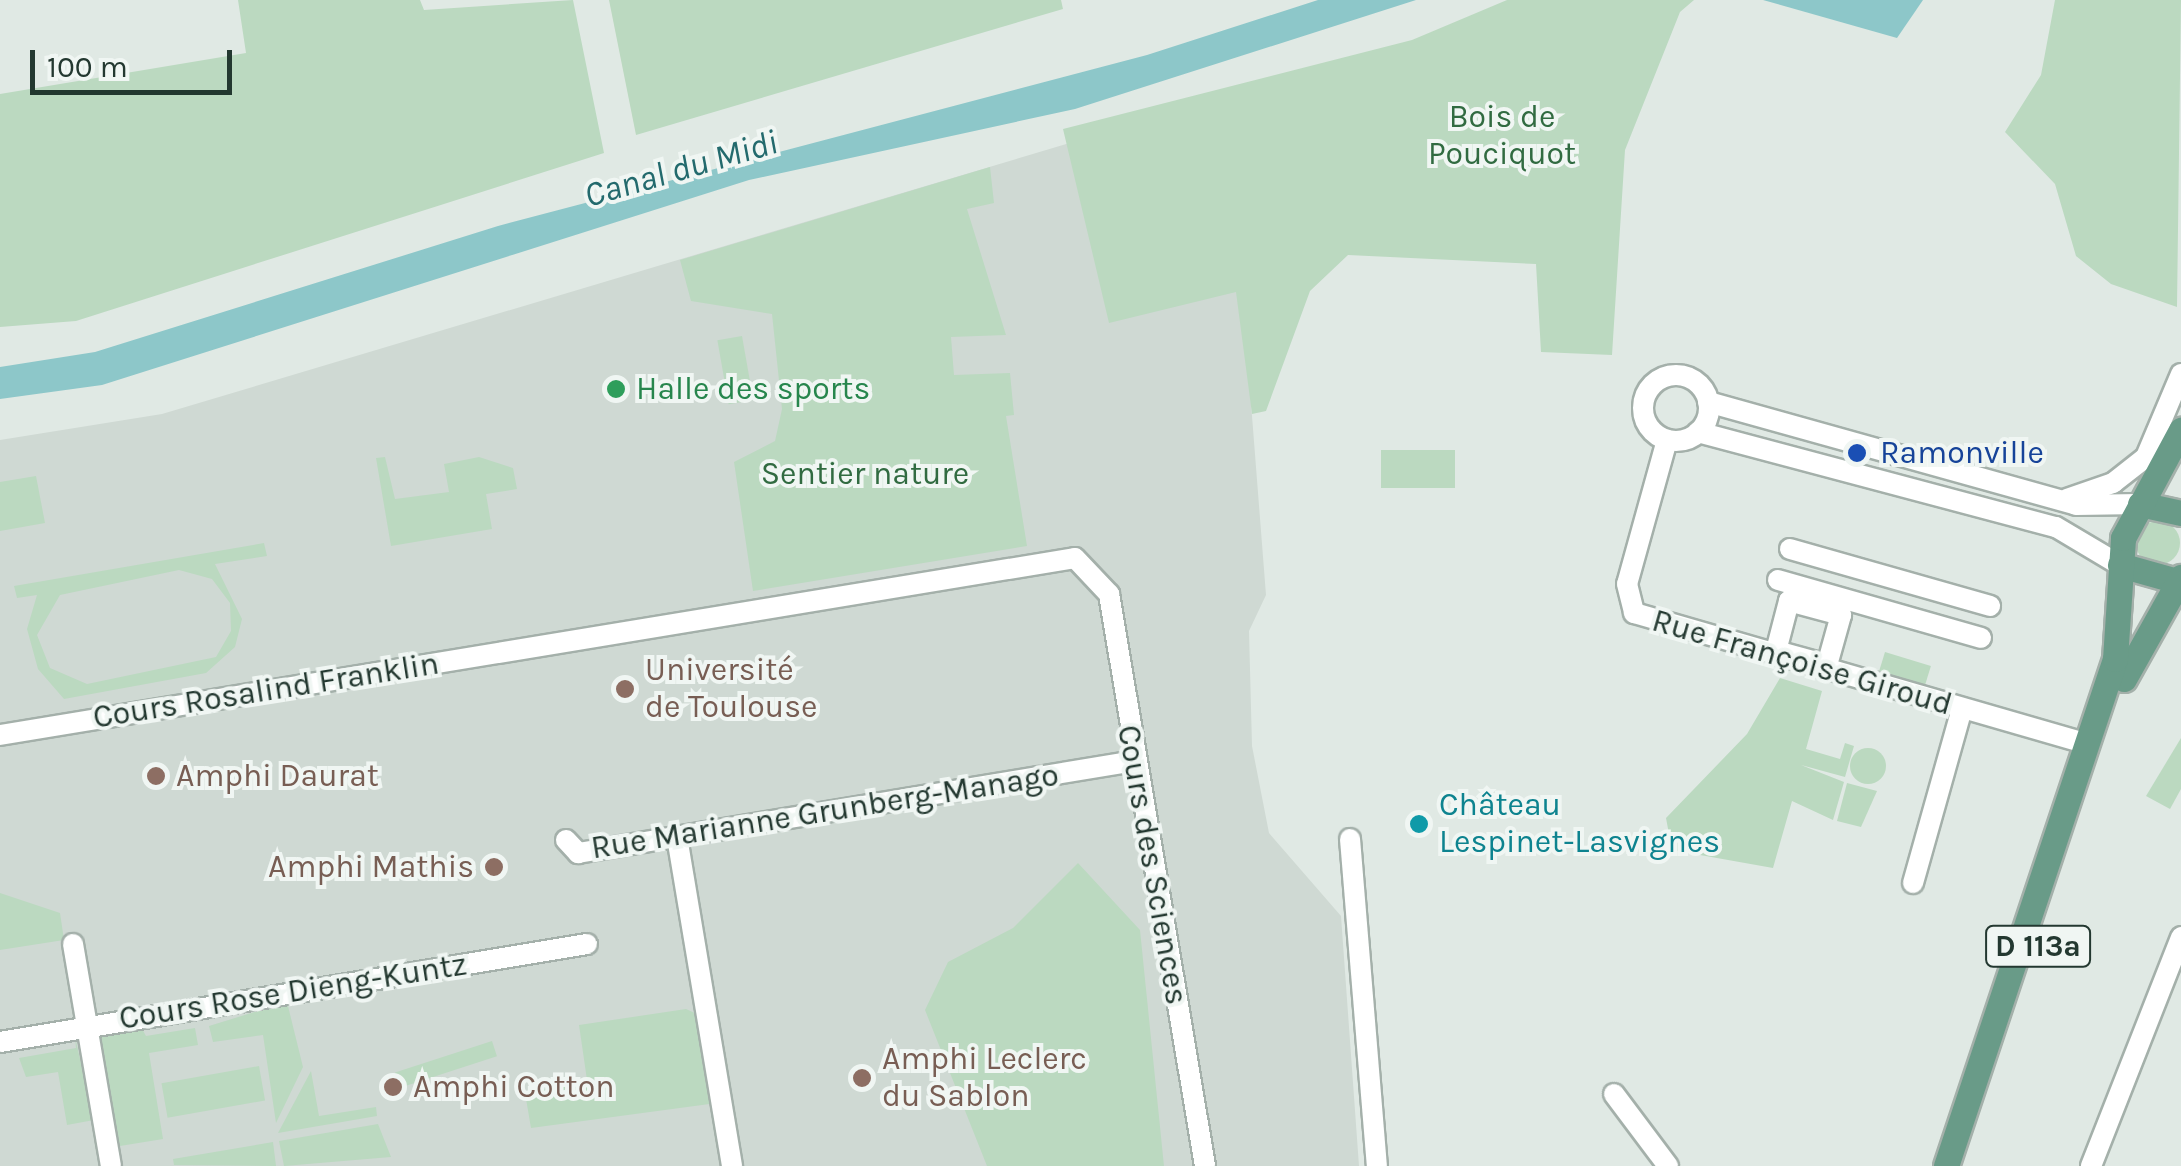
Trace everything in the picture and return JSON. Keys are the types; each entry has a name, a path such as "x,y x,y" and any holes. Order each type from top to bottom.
{"main road":[{"path":"2180,580 2120,566 2140,504 2181,430"},
{"path":"2140,504 2181,513"},
{"name":"D 113a","path":"1946,1166 2088,744 2120,637 2120,566"},
{"name":"D 113a","path":"1958,1166 2131,657 2180,580"}],"street":[{"path":"2060,502 2140,464 2181,374"},
{"path":"2120,566 2056,527 1698,432 1667,440 1642,409 1656,380 1688,376 1708,402 2060,502 2140,504"},
{"path":"1698,432 1708,402"},
{"name":"Rue Françoise Giroud","path":"1667,440 1628,584 1634,613 2088,744"},
{"path":"1790,549 1990,606"},
{"name":"Cours Rosalind Franklin","path":"0,735 1053,559 1092,569"},
{"name":"Cours des Sciences","path":"1092,569 1107,588 1205,1166"},
{"path":"1778,580 1981,638"},
{"path":"1913,883 1962,709"},
{"name":"Rue Marianne Grunberg-Manago","path":"566,840 578,854 1135,761"},
{"path":"677,836 732,1166"},
{"path":"1350,839 1377,1166"},
{"path":"2092,1166 2174,966 2181,937"},
{"path":"73,944 111,1166"},
{"name":"Cours Rose Dieng-Kuntz","path":"0,1042 587,944"},
{"path":"1614,1094 1668,1166"}],"shaded area":[{"name":"Université de Toulouse","path":"1227,96 1266,595 1249,631 1252,746 1269,833 1341,916 1359,1166 0,1166 0,440 162,414"}],"green space":[{"path":"238,0 420,0 424,10 573,0 604,153 76,321 0,327 0,94 246,53"},
{"path":"609,0 1061,0 1063,9 636,135"},
{"name":"Bois de Pouciquot","path":"1507,0 1694,0 1680,12 1625,150 1612,355 1541,352 1536,264 1348,255 1310,291 1266,411 1252,414 1236,292 1109,323 1063,129 1412,40"},
{"path":"2055,0 2181,0 2177,307 2111,284 2076,256 2055,184 2005,132 2041,75"},
{"name":"Sentier nature","path":"990,167 994,203 967,209 1006,335 951,337 954,375 1010,373 1014,415 1006,416 1027,546 753,591 734,462 775,441 782,409 772,314 691,301 680,260"},
{"path":"742,336 753,400 729,404 717,340"},
{"path":"1381,450 1455,450 1455,488 1381,488"},
{"path":"385,457 395,499 449,492 444,464 479,457 513,468 517,489 486,494 492,529 391,546 376,458"},
{"path":"36,476 45,523 0,531 0,482"},
{"path":"2158,521 2174,527 2180,543 2174,559 2158,565 2142,559 2136,543 2142,527"},
{"path":"264,543 267,556 215,564 242,619 235,647 206,673 64,699 38,669 27,629 37,595 17,598 14,586","holes":["179,570 212,579 230,603 231,631 216,657 87,684 50,668 37,635 60,595"]},
{"path":"1885,652 1931,666 1925,686 1879,672"},
{"path":"1780,678 1822,691 1806,749 1840,759 1845,743 1854,746 1845,777 1801,765 1844,782 1833,820 1792,801 1773,868 1672,850 1666,818 1747,734"},
{"path":"2181,738 2181,789 2170,809 2146,796"},
{"path":"1868,748 1881,753 1886,766 1881,779 1868,784 1855,779 1850,766 1855,753"},
{"path":"1847,783 1877,791 1861,827 1837,821"},
{"path":"1078,863 1140,930 1164,1166 987,1166 925,1010 948,962 1013,928"},
{"path":"0,893 60,913 64,940 0,950"},
{"path":"287,1002 303,1067 276,1123 263,1035 213,1042 209,1026"},
{"path":"686,1009 697,1014 717,1103 531,1128 525,1093 587,1080 579,1025"},
{"path":"141,1027 146,1036 195,1028 198,1045 149,1053 163,1139 120,1146 99,1036"},
{"path":"75,1037 94,1120 67,1125 58,1072 26,1077 19,1058 76,1048"},
{"path":"492,1041 497,1056 400,1088 395,1073"},
{"path":"259,1066 265,1100 168,1118 162,1083"},
{"path":"311,1071 319,1116 376,1107 377,1116 278,1133"},
{"path":"378,1124 391,1157 284,1166 279,1141"},
{"path":"273,1142 276,1166 174,1165 173,1159"}],"water":[{"path":"1318,0 1416,0 1075,109 749,180 102,385 0,399 0,367 95,352 498,226 1147,55"},
{"path":"1763,0 1923,0 1897,38"}],"place":[{"name":"Halle des sports","path":"616,389"},
{"name":"Ramonville","path":"1857,453"},
{"name":"Université de Toulouse","path":"625,689"},
{"name":"Amphi Daurat","path":"156,776"},
{"name":"Château Lespinet-Lasvignes","path":"1419,824"},
{"name":"Amphi Mathis","path":"494,867"},
{"name":"Amphi Leclerc du Sablon","path":"862,1078"},
{"name":"Amphi Cotton","path":"393,1087"}],"water label":[{"name":"Canal du Midi","path":"681,169"}]}
